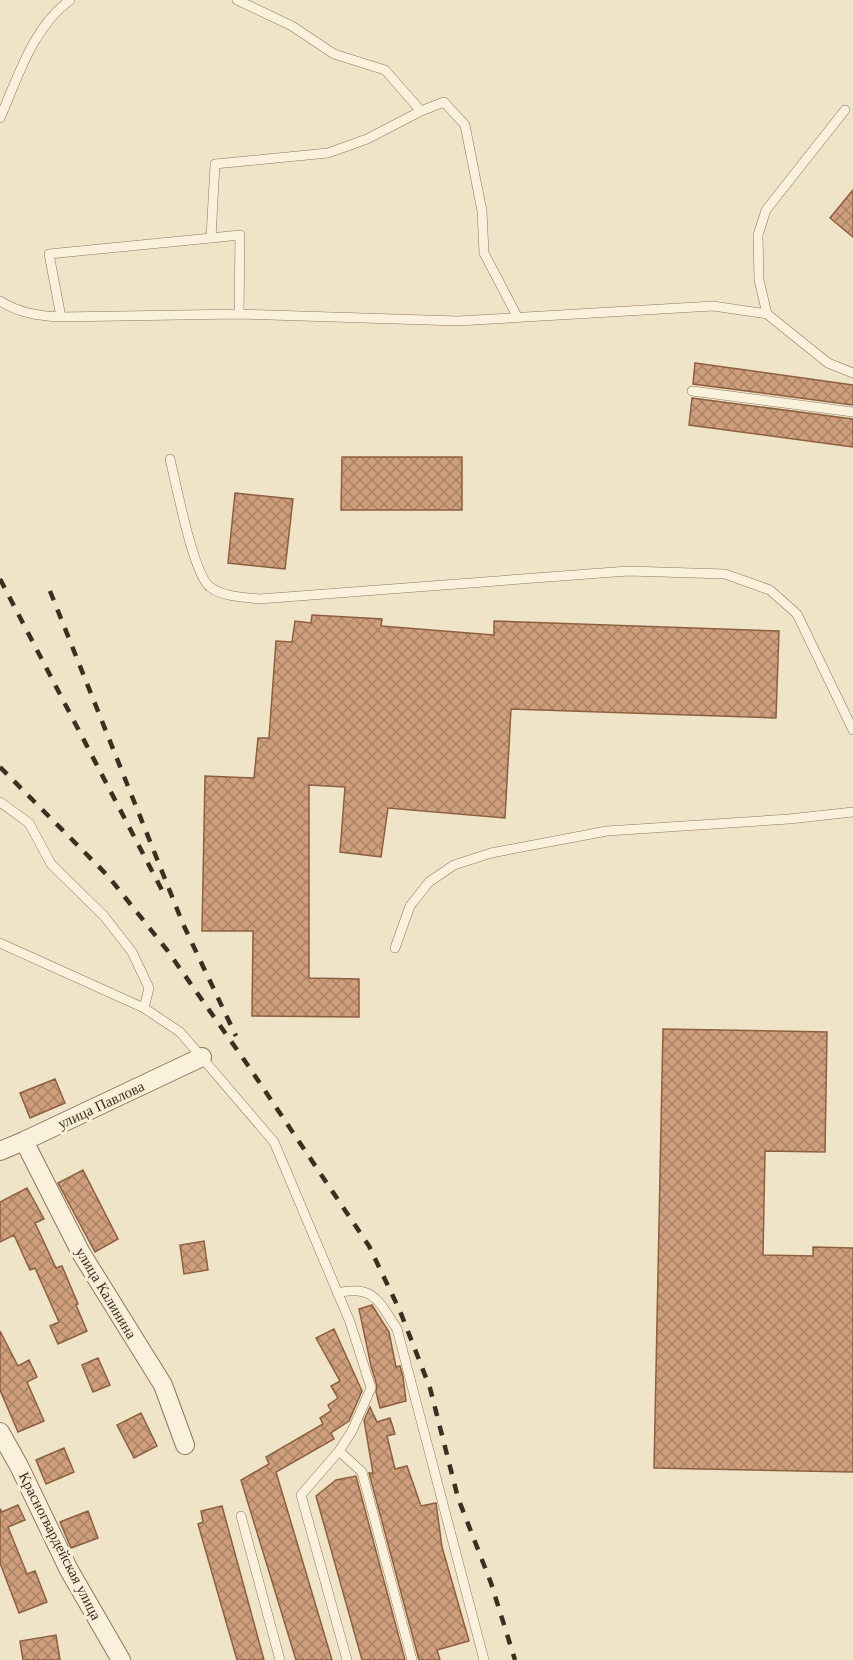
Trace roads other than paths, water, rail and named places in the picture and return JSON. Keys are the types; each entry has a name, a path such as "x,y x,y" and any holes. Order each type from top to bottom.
{"street":[{"name":"улица Павлова","path":"0,1150 24,1141 202,1057"},
{"name":"улица Калинина","path":"24,1141 81,1253 163,1385 185,1445"},
{"name":"Красногвардейская улица","path":"0,1432 69,1570 121,1660"}],"lane":[{"path":"0,118 30,47 58,9 70,0"},
{"path":"237,0 291,27 334,54 385,70 421,111"},
{"path":"211,238 214,165 328,153 367,139 421,111 444,102 465,125 482,211 484,253 518,318"},
{"path":"767,314 759,280 758,235 766,210 845,110"},
{"path":"61,317 49,254 240,235 239,314"},
{"path":"0,301 9,307 34,315 61,317 239,314 458,321 713,306 767,314 828,363 853,374"},
{"path":"692,391 853,412"},
{"path":"170,459 196,561 208,586 228,596 259,599 628,571 725,574 770,590 797,614 853,730"},
{"path":"0,802 29,823 51,864 104,916 132,952 149,988 144,1008"},
{"path":"395,948 410,906 429,882 454,865 492,853 607,831 789,819 853,812"},
{"path":"0,944 144,1008 180,1032 274,1142 350,1322 371,1388 352,1431 339,1451 301,1495 347,1660"},
{"path":"337,1293 353,1289 376,1296 397,1329 484,1660"},
{"path":"339,1451 362,1472 412,1660"},
{"path":"241,1516 280,1660"}],"railway":[{"path":"0,579 164,894"},
{"path":"50,591 183,924 236,1036"},
{"path":"0,767 108,876 167,950 247,1064 369,1246 400,1311 430,1388 458,1498 491,1583 515,1660"}]}
